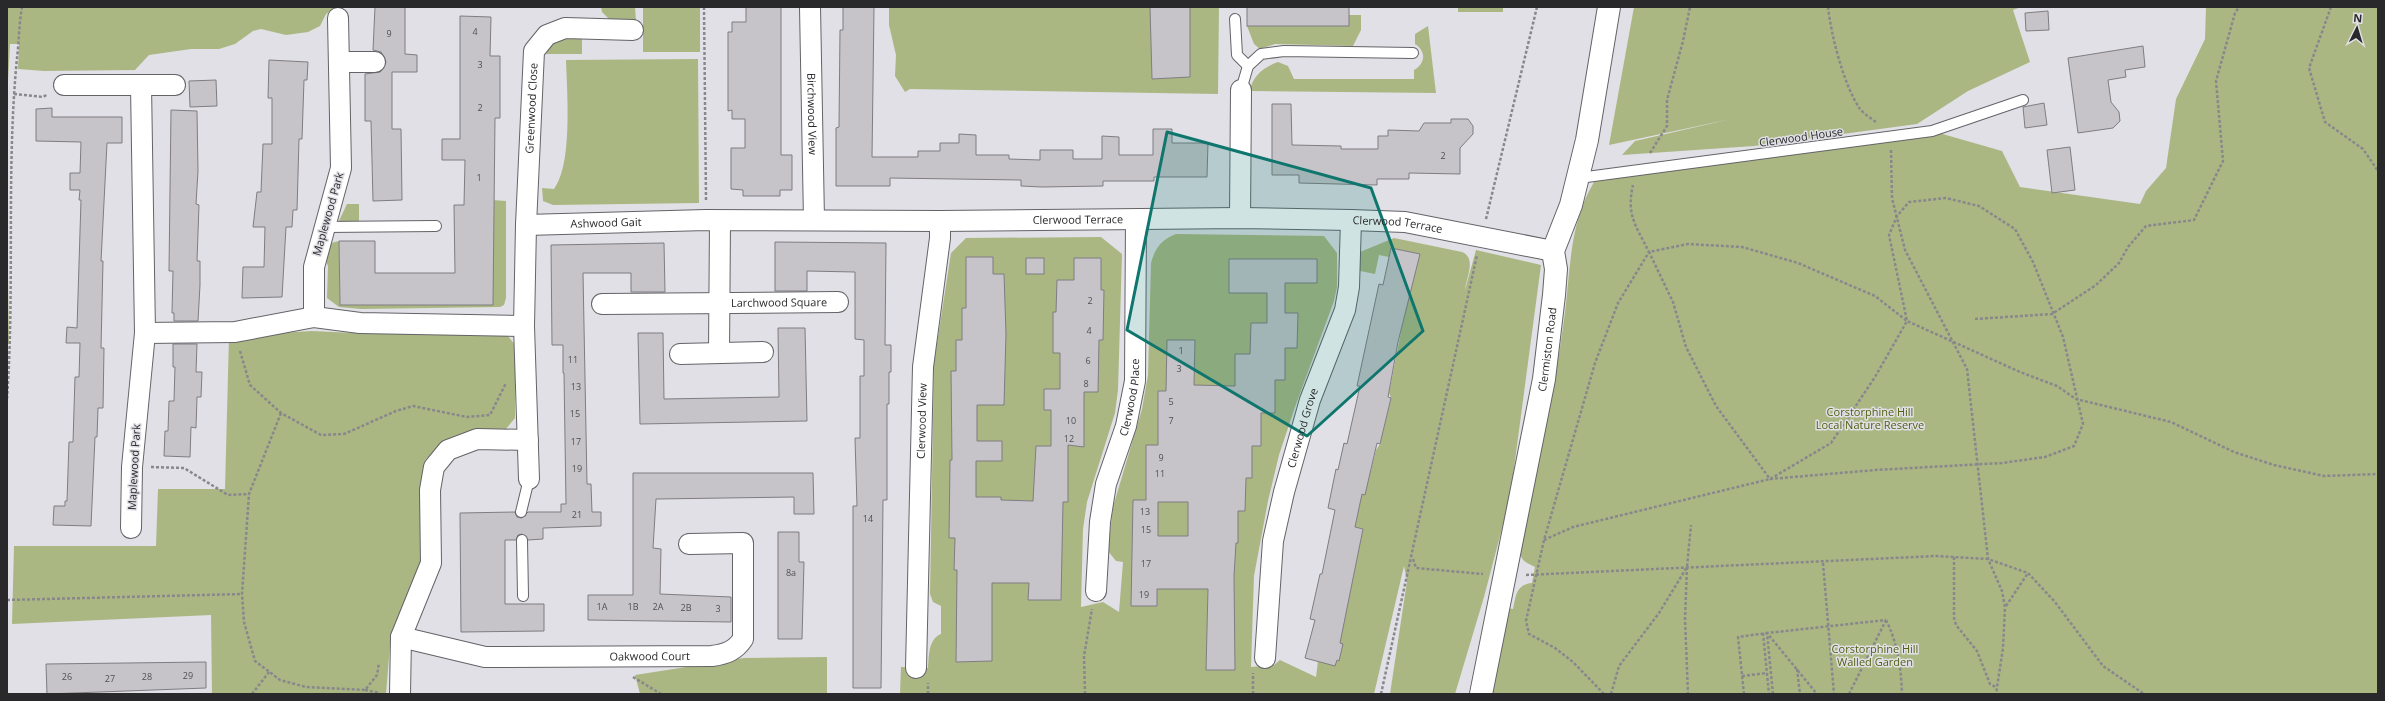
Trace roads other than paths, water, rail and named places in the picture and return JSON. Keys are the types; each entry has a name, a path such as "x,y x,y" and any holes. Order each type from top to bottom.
{"street":[{"name":"Birchwood View","path":"810,7 814,220"},
{"path":"1553,251 1565,226 1579,178 1587,140 1608,7"},
{"name":"Maplewood Park","path":"314,317 314,267 341,168 341,62 338,18"},
{"name":"Greenwood Close","path":"526,225 534,51 547,35 565,28 633,30"},
{"path":"341,62 375,62"},
{"path":"64,85 175,85"},
{"name":"Maplewood Park","path":"131,528 132,467 144,333 141,85"},
{"path":"1240,90 1240,218"},
{"name":"Clerwood Terrace","path":"940,221 1240,218 1405,222 1553,251"},
{"name":"Ashwood Gait","path":"526,225 713,220 940,221"},
{"name":"Larchwood Square","path":"713,220 719,301 719,353"},
{"name":"Clerwood Place","path":"1096,591 1105,571 1100,522 1106,484 1126,426 1135,381 1136,220"},
{"name":"Clerwood Grove","path":"1270,647 1273,541 1284,492 1310,400 1344,310 1350,287 1352,220"},
{"name":"Clerwood View","path":"916,668 926,622 923,367 940,238 940,221"},
{"path":"526,225 524,326 529,479"},
{"name":"Clermiston Road","path":"1481,694 1544,379 1556,269 1553,251"},
{"name":"Larchwood Square","path":"602,304 719,301 838,302"},
{"path":"144,333 235,332 314,317 360,323 524,326"},
{"path":"680,354 763,352"},
{"path":"400,694 402,637 431,563 430,490 434,467 448,450 477,439 528,440"},
{"name":"Oakwood Court","path":"402,637 485,657 704,656 725,654 737,648 743,639 743,543 689,544"}],"lane":[{"path":"1235,19 1237,54 1248,66"},
{"path":"1240,90 1248,66 1261,54 1284,51 1413,53"},
{"name":"Clerwood House","path":"1579,178 1636,172 1932,131 2023,100"},
{"path":"324,227 436,226"},
{"path":"521,512 529,479"},
{"path":"522,540 523,596"}],"park label":[{"name":"Corstorphine Hill Local Nature Reserve","path":"1870,418"},
{"name":"Corstorphine Hill Walled Garden","path":"1875,655"}]}
